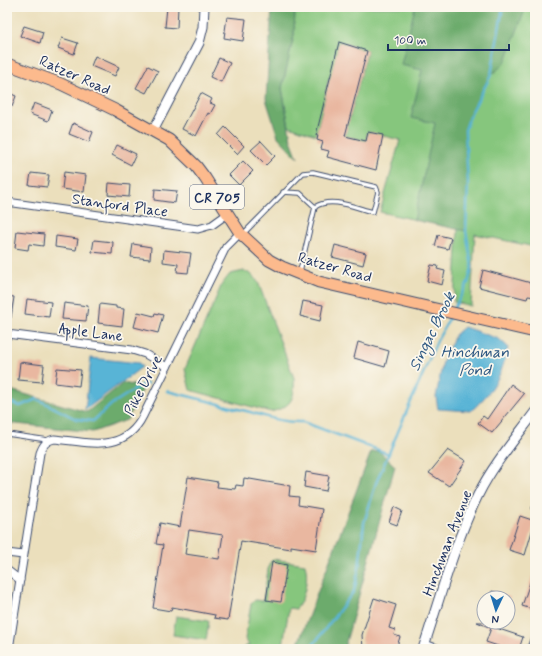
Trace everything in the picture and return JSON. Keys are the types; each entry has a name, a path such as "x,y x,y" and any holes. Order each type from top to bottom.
{"main road":[{"name":"Ratzer Road","path":"7,64 61,84 169,140 196,166 218,198 226,215 241,234 269,260 319,282 535,332"}],"street":[{"path":"154,131 199,43 203,27 204,7"},
{"name":"Stanford Place","path":"7,202 198,229 212,225 226,215"},
{"name":"Pike Drive","path":"49,440 54,439 109,443 127,435 141,419 226,247 241,234"},
{"name":"Apple Lane","path":"7,334 132,350 149,356 167,367"},
{"name":"Hinchman Avenue","path":"424,646 454,555 479,494 503,455 535,412"},
{"path":"9,649 40,453 42,447 49,440"},
{"path":"7,553 23,555"},
{"path":"7,570 20,580"},
{"path":"424,646 439,649"}],"lane":[{"path":"241,234 299,176 313,172 372,185 377,189 373,212 329,202 321,203 315,207 299,274"},
{"path":"283,192 300,193 315,207"},
{"path":"7,434 49,440"},
{"path":"529,649 532,637 535,636"}],"green space":[{"path":"272,7 295,7 294,35 282,88 291,140 298,158 278,137 266,99"},
{"path":"295,7 535,7 535,247 475,234 471,306 454,302 458,229 380,212 400,140 368,132 366,141 345,136 367,51 339,42 316,135 289,126 282,88 294,35"},
{"path":"415,7 526,7 505,63 491,75 471,113 465,130 468,182 466,231 414,220 435,123 411,118 422,70 401,65"},
{"path":"244,271 251,274 258,282 294,378 294,391 291,401 284,407 271,412 190,390 185,369 222,284 230,274"},
{"path":"123,383 144,387 127,420 93,432 7,423 7,389 87,412"},
{"path":"379,451 395,466 344,649 296,649 371,452"},
{"path":"273,559 305,564 307,575 304,594 296,609 289,608 283,645 279,649 243,649 249,645 245,639 251,604 255,600 263,601 269,564"},
{"path":"176,616 209,621 206,640 173,635"}],"water":[{"name":"Hinchman Pond","path":"464,327 499,339 508,347 502,367 496,382 486,396 471,411 438,409 436,397 443,361 455,335"},
{"path":"91,358 139,363 142,367 85,410"}],"building":[{"path":"167,7 178,7 177,28 165,27"},
{"path":"227,17 246,19 243,41 224,38"},
{"path":"24,26 43,32 40,43 20,36"},
{"path":"62,38 78,43 74,54 58,48"},
{"path":"339,42 367,51 345,136 366,141 368,132 383,135 376,170 327,157 329,151 321,149 323,142 317,140 318,135 316,135"},
{"path":"95,56 119,67 115,76 91,66"},
{"path":"219,58 230,63 221,82 210,77"},
{"path":"148,66 158,71 146,93 136,88"},
{"path":"7,92 16,96 12,107 7,105"},
{"path":"201,93 212,99 210,103 215,105 210,114 208,113 196,136 182,129"},
{"path":"34,103 52,110 48,121 30,114"},
{"path":"73,123 93,132 89,142 69,134"},
{"path":"225,127 244,146 237,154 218,135"},
{"path":"261,141 275,156 266,165 251,150"},
{"path":"117,145 136,154 131,165 112,155"},
{"path":"243,161 253,171 239,185 229,175"},
{"path":"64,172 86,175 84,192 62,189"},
{"path":"31,173 49,175 47,187 29,185"},
{"path":"109,183 130,185 129,197 108,195"},
{"path":"155,189 177,191 175,203 154,200"},
{"path":"17,231 44,234 43,246 29,244 28,250 15,248"},
{"path":"438,235 451,238 448,249 435,246"},
{"path":"56,236 78,239 76,250 55,247"},
{"path":"94,240 113,242 112,254 92,252"},
{"path":"133,244 151,247 150,259 131,257"},
{"path":"335,245 366,253 363,265 332,257"},
{"path":"164,250 191,253 188,273 177,272 178,264 163,262"},
{"path":"431,265 438,266 437,269 445,271 442,285 427,281"},
{"path":"483,270 535,284 535,297 528,296 527,299 479,287"},
{"path":"7,296 14,297 11,318 7,318"},
{"path":"27,299 51,302 49,317 25,314"},
{"path":"303,301 323,305 320,321 300,316"},
{"path":"64,303 88,306 86,321 62,319"},
{"path":"100,304 116,306 116,308 124,309 122,326 98,323"},
{"path":"138,312 154,316 155,313 163,315 158,333 134,327"},
{"path":"358,342 389,351 385,367 354,358"},
{"path":"20,362 44,365 42,382 18,380"},
{"path":"57,368 81,370 79,386 55,383"},
{"path":"511,384 524,394 492,433 478,423 483,416 487,419"},
{"path":"448,450 466,461 449,486 429,473"},
{"path":"306,472 329,476 326,491 304,487"},
{"path":"188,477 218,482 217,487 235,489 236,485 243,486 244,478 290,486 289,496 299,497 298,505 322,509 316,550 291,546 291,549 241,541 228,620 214,618 215,615 172,607 171,611 153,608 163,545 156,544 160,523 180,527","holes":["189,530 223,535 219,559 185,554"]},
{"path":"394,507 402,511 397,525 389,522"},
{"path":"520,516 535,521 525,555 509,550"},
{"path":"272,562 287,565 281,602 266,600"},
{"path":"535,571 535,610 522,606"},
{"path":"374,598 396,605 389,628 395,630 394,635 400,637 396,649 363,649 362,635"},
{"path":"490,630 502,630 523,637 519,649 507,649 486,642"}],"waterway":[{"name":"Singac Brook","path":"453,310 468,283 472,267 466,231 468,183 465,130 471,113 491,75 503,7"},
{"name":"Singac Brook","path":"310,649 354,591 359,568 364,523 376,483 437,341 451,315"},
{"path":"7,401 20,406 37,399 76,419 93,421 112,404 143,384 148,384"},
{"path":"167,391 279,420 303,422 389,454"}]}
